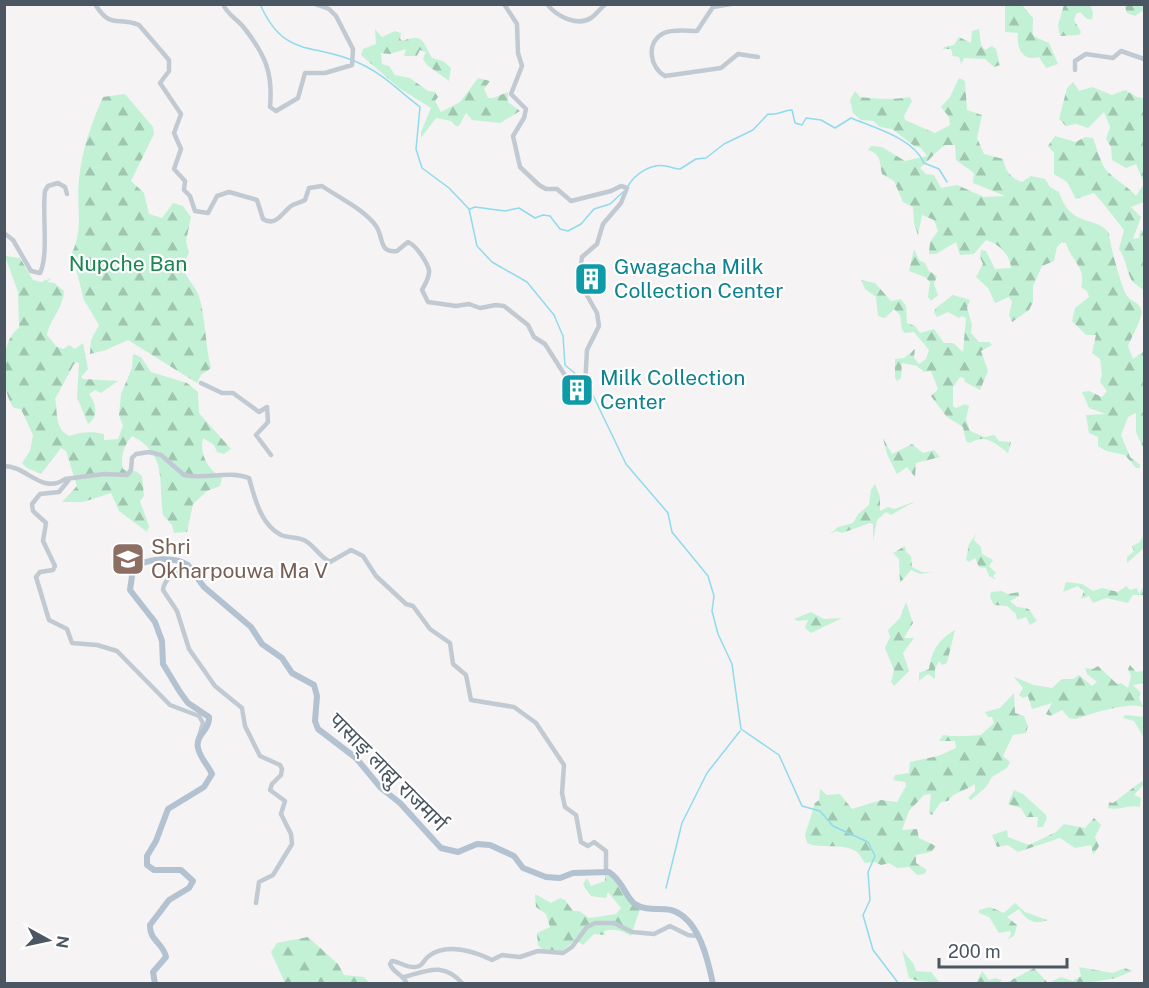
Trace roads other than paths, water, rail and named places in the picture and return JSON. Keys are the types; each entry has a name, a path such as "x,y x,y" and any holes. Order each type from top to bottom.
{"main road":[{"path":"155,984 153,972 166,957 166,952 151,936 150,925 169,900 189,888 193,881 181,870 151,868 146,858 156,841 168,809 204,787 211,779 210,770 197,746 198,740 209,724 209,717 188,703 180,692 163,663 162,641 155,622 130,590 133,569 145,562 176,561 190,567"},
{"name":"पासाङ् लाह्मु राजमार्ग","path":"190,567 204,587 251,627 262,644 282,657 292,673 314,685 317,696 315,721 318,729 356,758 381,788 400,803 441,848 462,852 477,844 490,845 514,856 523,868 546,877 560,878 573,873 606,872"},
{"path":"606,872 613,874 624,885 635,904 648,909 674,911 691,926 710,963 713,984"}],"street":[{"path":"95,4 102,15 111,22 139,25 169,60 169,70 160,83 180,110 182,117 174,133 181,149 174,169 185,181 184,190 190,196 195,211 208,213 217,196 229,192 257,200 263,219 272,222 279,219 294,204 305,200 309,188 322,186 374,223 380,234 381,245 385,249 397,251 408,242 415,246 428,268 428,276 422,290 428,302 456,306 469,304 485,308 501,304 523,320 534,337 545,344 573,388 578,384 585,386 587,350 599,326 597,313 585,292 586,274 581,264 582,257 596,244 603,224 621,203 627,188 621,186 611,191 571,201 557,189 546,189 539,185 520,167 513,136 524,118 526,109 511,94 522,66 518,53 517,24 504,4"},
{"path":"223,4 227,13 246,30 267,64 273,90 270,107 276,111 298,98 307,72 325,73 352,65 354,49 336,16 329,9 315,4"},
{"path":"548,4 561,17 576,21 592,18 606,4"},
{"path":"731,4 712,7 697,31 669,32 657,37 651,50 652,61 658,72 665,76 721,68 738,54 758,57"},
{"path":"1075,70 1075,61 1086,54 1113,58 1121,51 1144,59"},
{"path":"4,233 13,240 31,272 40,273 45,256 43,225 45,191 48,186 58,183 65,187 67,194"},
{"path":"201,383 222,393 233,393 259,412 267,407 268,422 256,435 271,455"},
{"path":"4,466 13,466 48,485 57,484 65,479 104,474 127,475 131,470 132,458 136,454 157,453 171,461 184,475 213,478 239,475 249,478 253,496 262,517 279,534 303,540 330,562 351,550 358,552 376,576 406,604 413,606 430,628 450,643 453,664 466,675 471,700 514,707 543,732 564,765 562,793 565,807 576,815 581,843 588,846 594,842 606,852 606,872"},
{"path":"65,479 68,483 59,492 39,494 32,504 33,511 46,523 43,541 55,567 51,571 38,573 36,577 45,614 52,623 67,629 72,644 97,645 117,651 170,705 199,716 203,723 198,740"},
{"path":"190,567 170,577 164,584 163,590 177,611 189,649 215,686 242,708 245,726 261,756 280,765 282,770 270,790 285,801 281,814 291,834 292,844 273,874 260,882 256,903"},
{"path":"407,984 404,977 393,970 390,964 392,961 416,968 422,965 429,956 450,950 476,952 492,960 502,956 520,957 538,951 562,953 572,947 586,927 595,923 614,923 636,933 658,933 670,926 684,934 697,936"},
{"path":"404,977 436,969 454,975 463,984"}],"waterway":[{"path":"260,4 270,22 291,42 302,47 344,57 369,68 420,107 416,149 422,168 449,188 469,209 477,246 492,262 527,282 554,315 563,336 565,365 584,381"},
{"path":"628,186 635,177 649,168 666,166 680,169 696,159 706,158 724,144 753,130 768,114 792,110 795,123 802,125 806,118 821,120 835,128 851,118 882,130 911,147 924,163 939,169 947,182"},
{"path":"470,209 475,207 505,211 519,208 535,218 543,215 550,216 560,229 568,231 581,224 594,209 610,204 623,192"},
{"path":"588,385 626,464 668,513 672,532 708,576 714,596 712,611 718,634 732,664 741,729 779,755 802,806 820,811 833,826 868,842 875,856 868,872 870,900 863,915 873,950 899,984"},
{"path":"666,888 682,823 707,773 740,731"}],"place":[{"name":"Gwagacha Milk Collection Center","path":"591,279"},
{"name":"Milk Collection Center","path":"577,390"},
{"name":"Shri Okharpouwa Ma V","path":"128,559"}],"park label":[{"name":"Nupche Ban","path":"128,264"}]}
